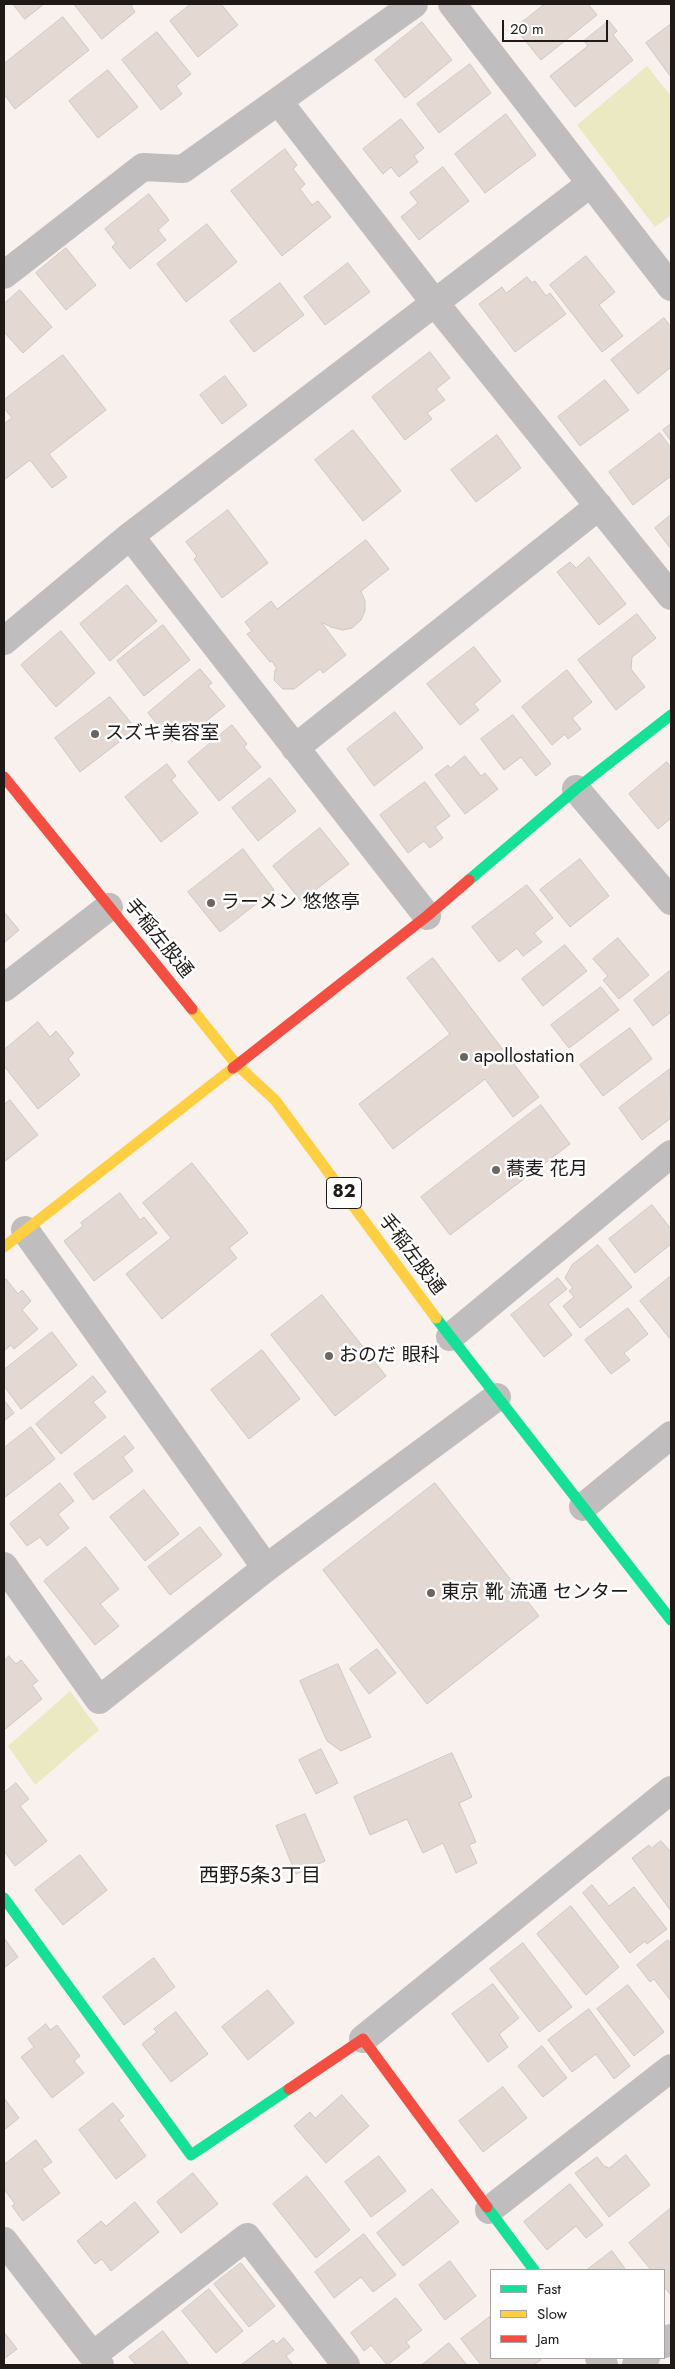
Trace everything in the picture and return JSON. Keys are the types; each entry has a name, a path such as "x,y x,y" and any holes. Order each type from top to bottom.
{"street":[{"path":"4,275 143,167 183,169 414,4"},
{"path":"452,4 671,287"},
{"path":"279,102 435,303 671,596"},
{"path":"4,641 130,536 590,184"},
{"path":"295,748 599,506"},
{"path":"130,536 427,916"},
{"path":"4,1247 427,916 576,789 671,715"},
{"name":"手稲左股通","path":"4,777 236,1064 275,1100 450,1337 671,1620"},
{"path":"576,789 671,901"},
{"path":"4,988 109,907"},
{"path":"450,1337 671,1154"},
{"path":"26,1230 266,1568"},
{"path":"4,1566 99,1700 266,1568 497,1397"},
{"path":"583,1507 671,1435"},
{"path":"4,1898 191,2155 364,2040 671,1790"},
{"path":"364,2040 533,2269"},
{"path":"489,2210 671,2068"},
{"path":"4,2241 96,2360 248,2237 346,2365"}],"green space":[{"path":"647,66 671,96 671,215 655,227 577,125"},
{"path":"70,1691 99,1730 35,1785 8,1746"}],"building":[{"path":"13,4 44,4 25,19"},
{"path":"74,4 134,4 131,6 135,12 102,39"},
{"path":"191,4 221,4 238,25 198,57 170,21"},
{"path":"545,4 588,4 597,15 541,60 515,28"},
{"path":"63,17 89,50 15,109 4,94 4,64"},
{"path":"609,21 617,31 613,35 633,60 575,107 550,76 588,46 584,41"},
{"path":"422,22 452,60 405,98 375,60"},
{"path":"671,24 671,77 646,43"},
{"path":"157,32 191,74 176,86 182,94 161,110 122,60"},
{"path":"470,64 491,93 439,133 417,104"},
{"path":"108,70 138,107 98,138 69,101"},
{"path":"506,114 536,155 485,193 455,154"},
{"path":"401,119 424,148 414,156 418,162 399,177 391,167 383,174 363,149"},
{"path":"285,149 297,165 293,169 305,184 300,189 312,205 318,201 331,217 282,256 231,191"},
{"path":"443,167 469,201 419,240 401,217 418,203 410,193"},
{"path":"149,194 169,220 158,230 166,240 130,269 112,247 116,243 105,229"},
{"path":"207,224 237,262 186,302 157,264"},
{"path":"66,248 96,285 66,310 36,273"},
{"path":"586,256 615,292 599,305 623,336 602,352 550,285"},
{"path":"348,263 370,292 325,325 304,297"},
{"path":"527,277 532,283 535,281 546,296 550,293 566,314 515,352 479,304 502,287 506,293"},
{"path":"280,283 304,315 254,352 230,321"},
{"path":"20,290 52,327 23,353 4,332 4,304"},
{"path":"664,318 671,327 671,367 638,394 611,360"},
{"path":"430,352 450,378 436,389 445,400 427,413 432,419 405,440 372,397"},
{"path":"63,355 106,410 49,454 67,477 52,488 30,460 4,480 4,421 5,423 12,418 4,408 4,400"},
{"path":"225,376 247,405 222,424 200,395"},
{"path":"605,380 629,410 580,446 558,417"},
{"path":"671,424 671,441 663,430"},
{"path":"353,430 401,491 363,521 315,460"},
{"path":"660,433 671,448 671,476 633,505 609,472"},
{"path":"497,435 521,468 476,502 451,470"},
{"path":"228,510 268,563 222,598 194,559 197,556 186,542"},
{"path":"671,515 671,549 655,528"},
{"path":"366,540 389,569 361,591 365,601 365,611 361,620 352,628 343,630 321,622 346,655 323,673 320,669 294,689 283,689 274,680 275,670 277,669 247,634 252,631 245,622 271,601 277,609"},
{"path":"589,557 626,604 599,625 557,572 570,562 576,568"},
{"path":"127,585 157,621 110,661 80,624"},
{"path":"637,614 656,638 632,657 631,669 645,687 616,710 578,660"},
{"path":"163,625 190,660 144,696 117,661"},
{"path":"61,631 95,673 56,707 21,665"},
{"path":"474,647 501,681 474,704 479,710 460,725 427,684"},
{"path":"200,669 212,683 208,686 225,706 190,734 186,730 172,742 148,713"},
{"path":"567,670 592,702 572,718 581,729 568,739 565,734 552,745 522,707"},
{"name":"スズキ美容室","path":"110,697 136,729 80,772 55,738"},
{"path":"395,712 423,748 374,786 347,749"},
{"path":"513,715 551,764 536,776 521,757 504,770 481,739"},
{"path":"232,725 247,744 244,747 261,767 219,801 188,762"},
{"path":"465,756 481,776 485,773 498,789 465,814 435,775 448,765 450,768"},
{"path":"667,762 671,768 671,818 658,829 629,794"},
{"path":"167,764 176,776 171,780 198,813 161,842 125,797"},
{"path":"270,778 296,811 258,841 232,808"},
{"path":"425,782 450,816 435,827 443,838 430,848 424,841 408,853 380,815"},
{"path":"320,828 349,864 301,901 273,866"},
{"path":"243,849 274,890 220,932 188,892"},
{"path":"580,859 609,896 570,927 540,890"},
{"path":"527,885 553,918 534,933 542,942 523,956 517,948 499,962 472,927"},
{"path":"4,912 19,930 4,943"},
{"path":"618,938 649,975 619,999 603,980 608,976 593,959"},
{"path":"565,945 587,971 543,1006 522,979"},
{"name":"apollostation","path":"433,958 539,1097 513,1117 485,1079 393,1149 359,1104 450,1034 407,978"},
{"path":"671,970 671,1012 653,1026 634,1000"},
{"path":"601,987 619,1010 569,1048 551,1025"},
{"path":"38,1022 50,1037 56,1031 74,1053 68,1059 80,1075 38,1109 4,1066 4,1050"},
{"path":"630,1028 652,1059 603,1096 580,1065"},
{"path":"670,1069 671,1118 642,1140 619,1108"},
{"path":"10,1100 38,1135 4,1162 4,1105"},
{"name":"蕎麦 花月","path":"541,1105 570,1144 450,1235 421,1197"},
{"path":"192,1163 248,1233 229,1248 237,1258 162,1319 126,1274 171,1238 143,1203"},
{"path":"120,1193 140,1220 144,1217 157,1233 94,1281 64,1241 83,1226 81,1223"},
{"path":"652,1205 671,1229 671,1244 635,1273 609,1239"},
{"path":"598,1245 632,1287 580,1328 563,1306 574,1297 569,1291 573,1288 565,1278 572,1265"},
{"path":"671,1276 671,1340 640,1301"},
{"path":"558,1278 567,1289 548,1304 572,1335 544,1357 511,1315"},
{"path":"6,1279 18,1294 22,1290 31,1301 22,1310 38,1329 14,1349 11,1345 4,1351 4,1281"},
{"name":"おのだ 眼科","path":"322,1295 386,1376 335,1416 271,1335"},
{"path":"628,1308 648,1334 624,1353 630,1360 611,1374 585,1340"},
{"path":"52,1332 77,1365 21,1409 4,1386 4,1370"},
{"path":"262,1350 300,1399 249,1439 211,1390"},
{"path":"93,1376 106,1392 93,1402 106,1417 61,1454 36,1424"},
{"path":"4,1400 14,1413 4,1421"},
{"path":"31,1427 55,1459 4,1498 4,1448"},
{"path":"125,1436 134,1448 123,1457 133,1471 93,1500 74,1474"},
{"path":"60,1483 74,1501 58,1514 69,1528 47,1546 40,1537 27,1546 10,1524"},
{"name":"東京 靴 流通 センター","path":"435,1483 539,1616 427,1704 323,1570"},
{"path":"144,1490 179,1534 145,1561 110,1517"},
{"path":"200,1527 222,1555 170,1595 148,1567"},
{"path":"86,1547 119,1589 100,1604 119,1626 95,1645 44,1581"},
{"path":"377,1649 396,1673 369,1694 350,1669"},
{"path":"9,1656 16,1664 21,1660 38,1681 32,1685 42,1699 4,1730 4,1661"},
{"path":"338,1664 371,1737 341,1751 327,1741 300,1681"},
{"path":"321,1749 338,1783 316,1794 299,1760"},
{"path":"452,1753 472,1797 459,1803 476,1842 469,1845 477,1863 456,1873 443,1843 423,1853 407,1819 370,1835 354,1797"},
{"path":"16,1783 29,1799 20,1806 47,1841 15,1866 4,1851 4,1793"},
{"path":"305,1814 325,1861 296,1874 276,1826"},
{"path":"661,1841 671,1852 671,1911 632,1858 649,1845 651,1848"},
{"path":"80,1855 107,1890 63,1925 35,1890"},
{"path":"592,1885 609,1906 634,1887 667,1929 647,1944 645,1941 630,1953 583,1893"},
{"path":"571,1906 619,1967 586,1995 537,1934"},
{"path":"4,1938 18,1957 4,1968"},
{"path":"668,1940 671,1944 671,2001 654,1979 650,1982 637,1965"},
{"path":"523,1943 572,2007 539,2032 490,1969"},
{"path":"154,1958 175,1987 124,2025 103,1997"},
{"path":"493,1984 519,2018 499,2034 508,2047 488,2062 452,2014"},
{"path":"628,1985 664,2032 634,2056 597,2009"},
{"path":"268,1990 294,2023 248,2060 222,2027"},
{"path":"589,2009 630,2066 614,2079 596,2054 572,2072 548,2040"},
{"path":"176,2012 208,2054 171,2082 142,2044 157,2032 154,2029"},
{"path":"46,2024 50,2030 57,2025 80,2056 74,2061 84,2073 52,2098 21,2057 34,2047 28,2039"},
{"path":"542,2046 567,2078 543,2097 518,2066"},
{"path":"503,2087 527,2118 483,2152 459,2121"},
{"path":"342,2095 369,2126 326,2163 294,2126 310,2112 315,2118"},
{"path":"4,2098 19,2118 4,2130"},
{"path":"113,2103 124,2116 119,2120 146,2156 116,2179 79,2130"},
{"path":"36,2140 52,2162 42,2169 60,2193 23,2221 12,2206 15,2204 4,2189 4,2165"},
{"path":"626,2155 650,2185 609,2217 575,2173 597,2157 604,2166 609,2168"},
{"path":"379,2156 406,2191 371,2217 345,2182"},
{"path":"193,2173 218,2204 181,2233 157,2202"},
{"path":"307,2176 350,2230 316,2258 273,2204"},
{"path":"570,2184 603,2225 586,2238 576,2226 547,2250 524,2222"},
{"path":"432,2189 459,2222 403,2266 377,2233"},
{"path":"135,2202 159,2232 111,2271 102,2259 95,2264 77,2241 101,2221 106,2226"},
{"path":"671,2210 671,2295 665,2288 665,2269 650,2269 629,2243"},
{"path":"364,2234 396,2275 373,2292 361,2277 334,2298 315,2272"},
{"path":"612,2251 625,2269 588,2269"},
{"path":"450,2261 476,2296 445,2320 419,2285"},
{"path":"241,2263 275,2306 249,2327 214,2284"},
{"path":"209,2289 243,2331 216,2353 182,2311"},
{"path":"396,2298 422,2330 406,2342 410,2347 387,2365 371,2345 364,2351 351,2333"},
{"path":"490,2317 490,2359 541,2360 533,2365 481,2365 461,2339"},
{"path":"163,2331 189,2365 136,2365 129,2357"},
{"path":"4,2332 17,2349 4,2359"},
{"path":"284,2338 294,2350 286,2356 293,2365 241,2365 273,2340 276,2344"},
{"path":"449,2343 467,2365 422,2365"}],"traffic: fast":[{"path":"469,880 576,789 671,715"},
{"path":"436,1318 671,1620"},
{"path":"4,1898 191,2155 289,2089"},
{"path":"487,2207 533,2269"}],"traffic: slow":[{"path":"192,1009 236,1064 275,1100 436,1318"},
{"path":"4,1247 233,1068"}],"traffic: jam":[{"path":"4,777 192,1009"},
{"path":"233,1068 427,916 469,880"},
{"path":"289,2089 363,2039 487,2207"}],"place":[{"name":"スズキ美容室","path":"95,734"},
{"name":"ラーメン 悠悠亭","path":"211,903"},
{"name":"apollostation","path":"464,1057"},
{"name":"蕎麦 花月","path":"496,1170"},
{"name":"おのだ 眼科","path":"329,1356"},
{"name":"東京 靴 流通 センター","path":"431,1593"}],"district":[{"name":"西野5条3丁目","path":"260,1877"}]}
